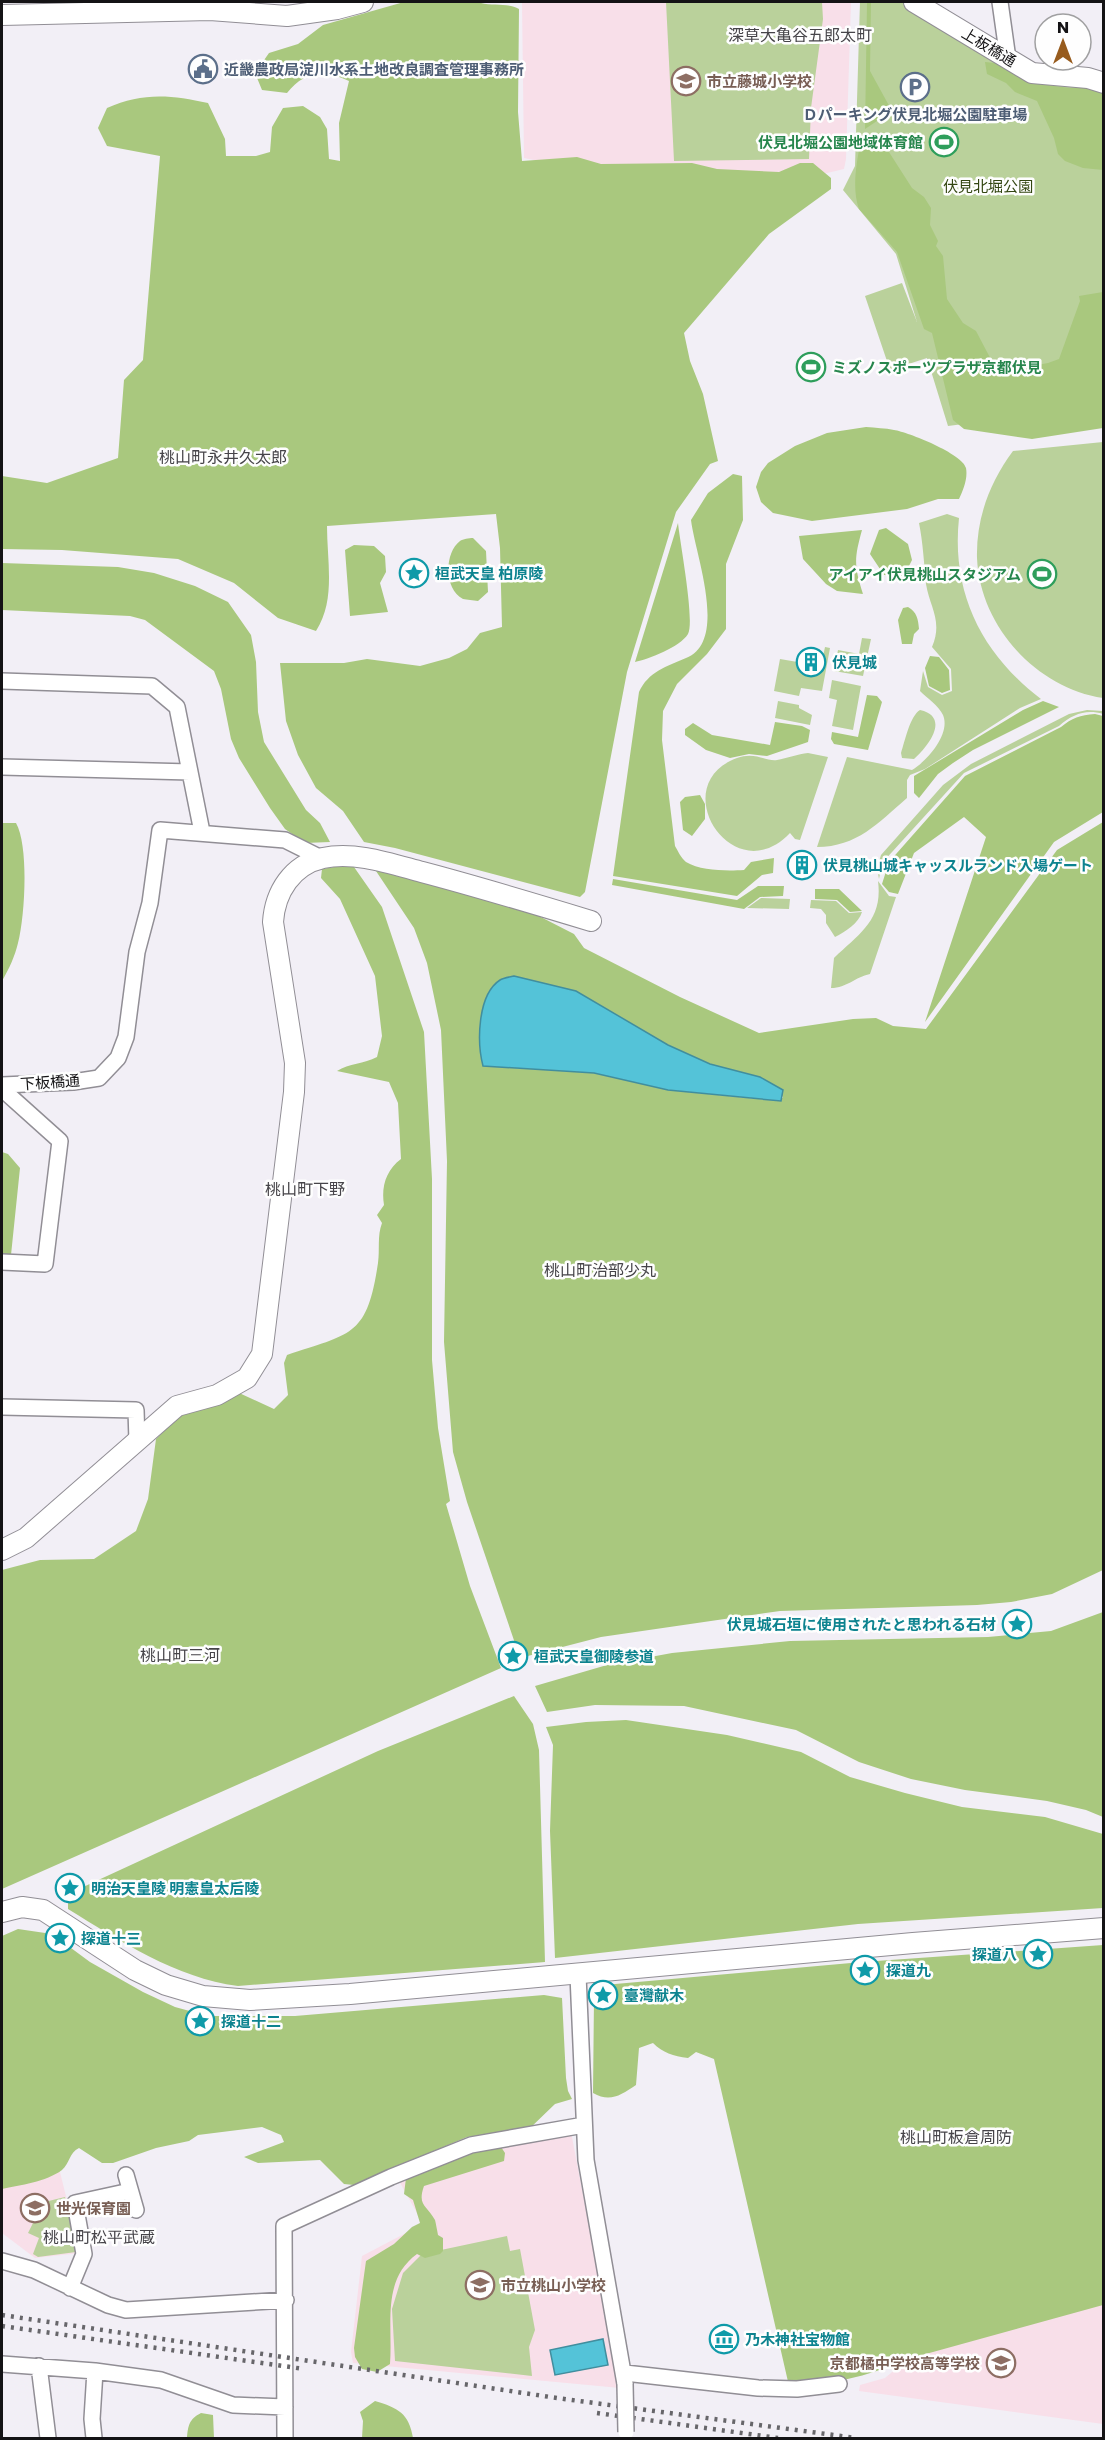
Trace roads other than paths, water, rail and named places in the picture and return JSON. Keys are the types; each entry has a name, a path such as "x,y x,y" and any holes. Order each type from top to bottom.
{"street":[{"path":"9,10 210,6 287,16 337,9 363,2"},
{"name":"上板橋通","path":"914,2 1032,73 1088,78 1104,83"},
{"path":"1000,2 1008,59"},
{"path":"2,681 152,686 177,707 202,832 285,840 321,858"},
{"path":"2,767 190,772"},
{"name":"下板橋通","path":"2,1087 99,1078 118,1058 126,1037 137,952 150,903 160,830 202,832"},
{"path":"2,1550 26,1538 177,1406 217,1395 247,1378 262,1354 294,1092 295,1063 274,933 274,911 280,891 293,874 321,858 343,856 391,864 591,921"},
{"path":"2,1087 60,1141 45,1264 2,1262"},
{"path":"2,1407 136,1410 137,1441"},
{"path":"4,1911 27,1907 48,1912 135,1970 188,1993 220,1999 250,2000 578,1975 913,1943 1104,1928"},
{"path":"578,1975 586,2160 625,2379 626,2435"},
{"path":"285,2439 284,2226 391,2177 471,2145 584,2125"},
{"path":"126,2175 136,2210"},
{"path":"70,2288 84,2254 75,2203 130,2191"},
{"path":"2,2261 34,2270 108,2306 126,2310 286,2300"},
{"path":"2,2364 95,2371 161,2380 233,2405 285,2408"},
{"path":"39,2366 48,2439"},
{"path":"94,2439 92,2419 95,2371"},
{"path":"625,2379 797,2389 839,2384"}],"water":[{"path":"514,976 576,991 668,1045 710,1064 760,1077 783,1090 781,1101 668,1090 594,1073 483,1066 480,1033 483,1008 492,987 501,979"},
{"path":"603,2339 608,2365 555,2375 550,2350"}],"railway":[{"path":"2,2315 557,2398 856,2438"},
{"path":"2,2326 304,2369"},
{"path":"597,2413 778,2438"}],"place":[{"name":"近畿農政局淀川水系土地改良調査管理事務所","path":"203,69"},
{"name":"市立藤城小学校","path":"686,81"},
{"name":"Ｄパーキング伏見北堀公園駐車場","path":"915,87"},
{"name":"伏見北堀公園地域体育館","path":"944,142"},
{"name":"ミズノスポーツプラザ京都伏見","path":"811,367"},
{"name":"桓武天皇 柏原陵","path":"414,573"},
{"name":"アイアイ伏見桃山スタジアム","path":"1042,574"},
{"name":"伏見城","path":"811,662"},
{"name":"伏見桃山城キャッスルランド入場ゲート","path":"802,865"},
{"name":"伏見城石垣に使用されたと思われる石材","path":"1017,1624"},
{"name":"桓武天皇御陵参道","path":"513,1656"},
{"name":"明治天皇陵 明憲皇太后陵","path":"70,1888"},
{"name":"探道十三","path":"60,1938"},
{"name":"探道八","path":"1038,1954"},
{"name":"探道九","path":"865,1970"},
{"name":"臺灣献木","path":"603,1995"},
{"name":"探道十二","path":"200,2021"},
{"name":"世光保育園","path":"35,2208"},
{"name":"市立桃山小学校","path":"480,2285"},
{"name":"乃木神社宝物館","path":"724,2339"},
{"name":"京都橘中学校高等学校","path":"1001,2363"}],"district":[{"name":"深草大亀谷五郎太町","path":"800,35"},
{"name":"桃山町永井久太郎","path":"223,457"},
{"name":"桃山町下野","path":"305,1189"},
{"name":"桃山町治部少丸","path":"600,1270"},
{"name":"桃山町三河","path":"180,1655"},
{"name":"桃山町板倉周防","path":"956,2137"},
{"name":"桃山町松平武蔵","path":"99,2237"}],"park label":[{"name":"伏見北堀公園","path":"988,186"}]}
